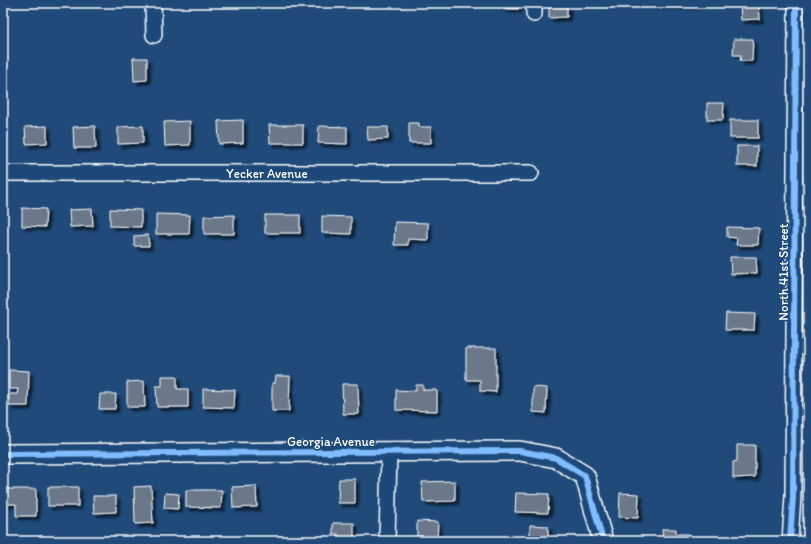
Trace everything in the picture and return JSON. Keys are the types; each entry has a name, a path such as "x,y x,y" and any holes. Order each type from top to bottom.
{"street":[{"path":"153,3 154,35"},
{"name":"North 41st Street","path":"790,541 793,488 796,3"},
{"name":"Yecker Avenue","path":"3,173 531,173"},
{"name":"Georgia Avenue","path":"3,454 520,451 556,458 585,476 603,541"},
{"path":"387,541 389,452"}],"shaded area":[{"path":"3,538 151,541 3,541"}],"green space":[{"path":"806,3 808,3 808,354 804,354"}],"building":[{"path":"503,3 518,3 518,9 503,9"},
{"path":"549,3 576,3 567,4 567,17 549,18"},
{"path":"653,3 693,3 693,5 653,5"},
{"path":"740,3 759,3 760,19 741,20"},
{"path":"734,39 753,39 752,61 740,61 741,55 733,55"},
{"path":"133,58 147,58 147,80 134,81"},
{"path":"707,103 724,103 723,120 707,120"},
{"path":"243,120 243,143 219,144 218,121"},
{"path":"730,120 758,120 758,138 730,138"},
{"path":"190,121 190,145 165,146 164,122"},
{"path":"409,123 419,123 419,127 431,127 431,143 409,143"},
{"path":"269,125 303,125 303,143 270,143"},
{"path":"47,126 47,143 26,144 25,127"},
{"path":"95,126 96,148 74,148 73,127"},
{"path":"143,126 143,143 118,144 118,127"},
{"path":"319,126 347,127 347,144 318,143"},
{"path":"367,127 388,127 388,139 368,140"},
{"path":"737,146 757,146 757,166 737,166"},
{"path":"22,208 46,209 45,227 22,226"},
{"path":"92,209 93,226 70,227 69,210"},
{"path":"110,209 141,210 141,227 110,226"},
{"path":"156,214 190,215 189,234 156,234"},
{"path":"234,215 234,234 204,234 204,216"},
{"path":"265,215 300,215 300,233 265,233"},
{"path":"322,216 351,217 351,234 322,233"},
{"path":"395,222 428,223 428,240 408,239 408,245 394,245"},
{"path":"727,227 759,228 758,245 736,245 737,238 727,237"},
{"path":"148,235 149,246 134,246 134,236"},
{"path":"730,257 756,257 757,273 731,274"},
{"path":"726,313 755,314 754,330 725,330"},
{"path":"466,348 496,348 496,392 480,391 480,380 466,380"},
{"path":"9,370 29,371 28,406 9,406 9,394 17,394 18,389 9,389"},
{"path":"162,376 177,376 177,389 188,389 188,407 157,407 156,386 162,386"},
{"path":"276,376 290,376 289,411 272,411 272,383 275,383"},
{"path":"144,381 145,407 127,407 127,382"},
{"path":"342,384 358,384 359,414 343,414"},
{"path":"416,385 423,385 423,390 437,390 437,411 396,410 396,390 416,391"},
{"path":"533,387 547,388 546,413 533,412"},
{"path":"203,389 235,390 234,408 203,407"},
{"path":"100,394 116,394 115,409 99,409"},
{"path":"737,445 755,445 755,477 733,478 733,462 737,461"},
{"path":"339,479 355,479 355,503 338,503"},
{"path":"455,481 455,501 423,502 422,482"},
{"path":"151,486 153,523 135,524 134,487"},
{"path":"256,486 257,507 233,508 232,487"},
{"path":"48,487 78,487 78,506 48,506"},
{"path":"5,489 36,489 36,516 16,516 16,504 5,504"},
{"path":"186,490 222,490 221,508 186,507"},
{"path":"165,493 179,494 178,509 164,508"},
{"path":"516,493 549,494 548,513 515,512"},
{"path":"620,493 639,494 638,518 619,517"},
{"path":"93,496 116,496 116,512 94,513"},
{"path":"417,521 438,522 437,541 417,541"},
{"path":"333,523 354,523 354,541 338,541 338,534 333,534"},
{"path":"530,525 548,526 548,541 530,541"},
{"path":"662,529 676,529 676,534 689,534 689,541 663,541"}],"cycle path":[{"path":"790,541 793,496 796,3"},
{"path":"3,454 520,451 556,458 585,476 603,541"}]}
